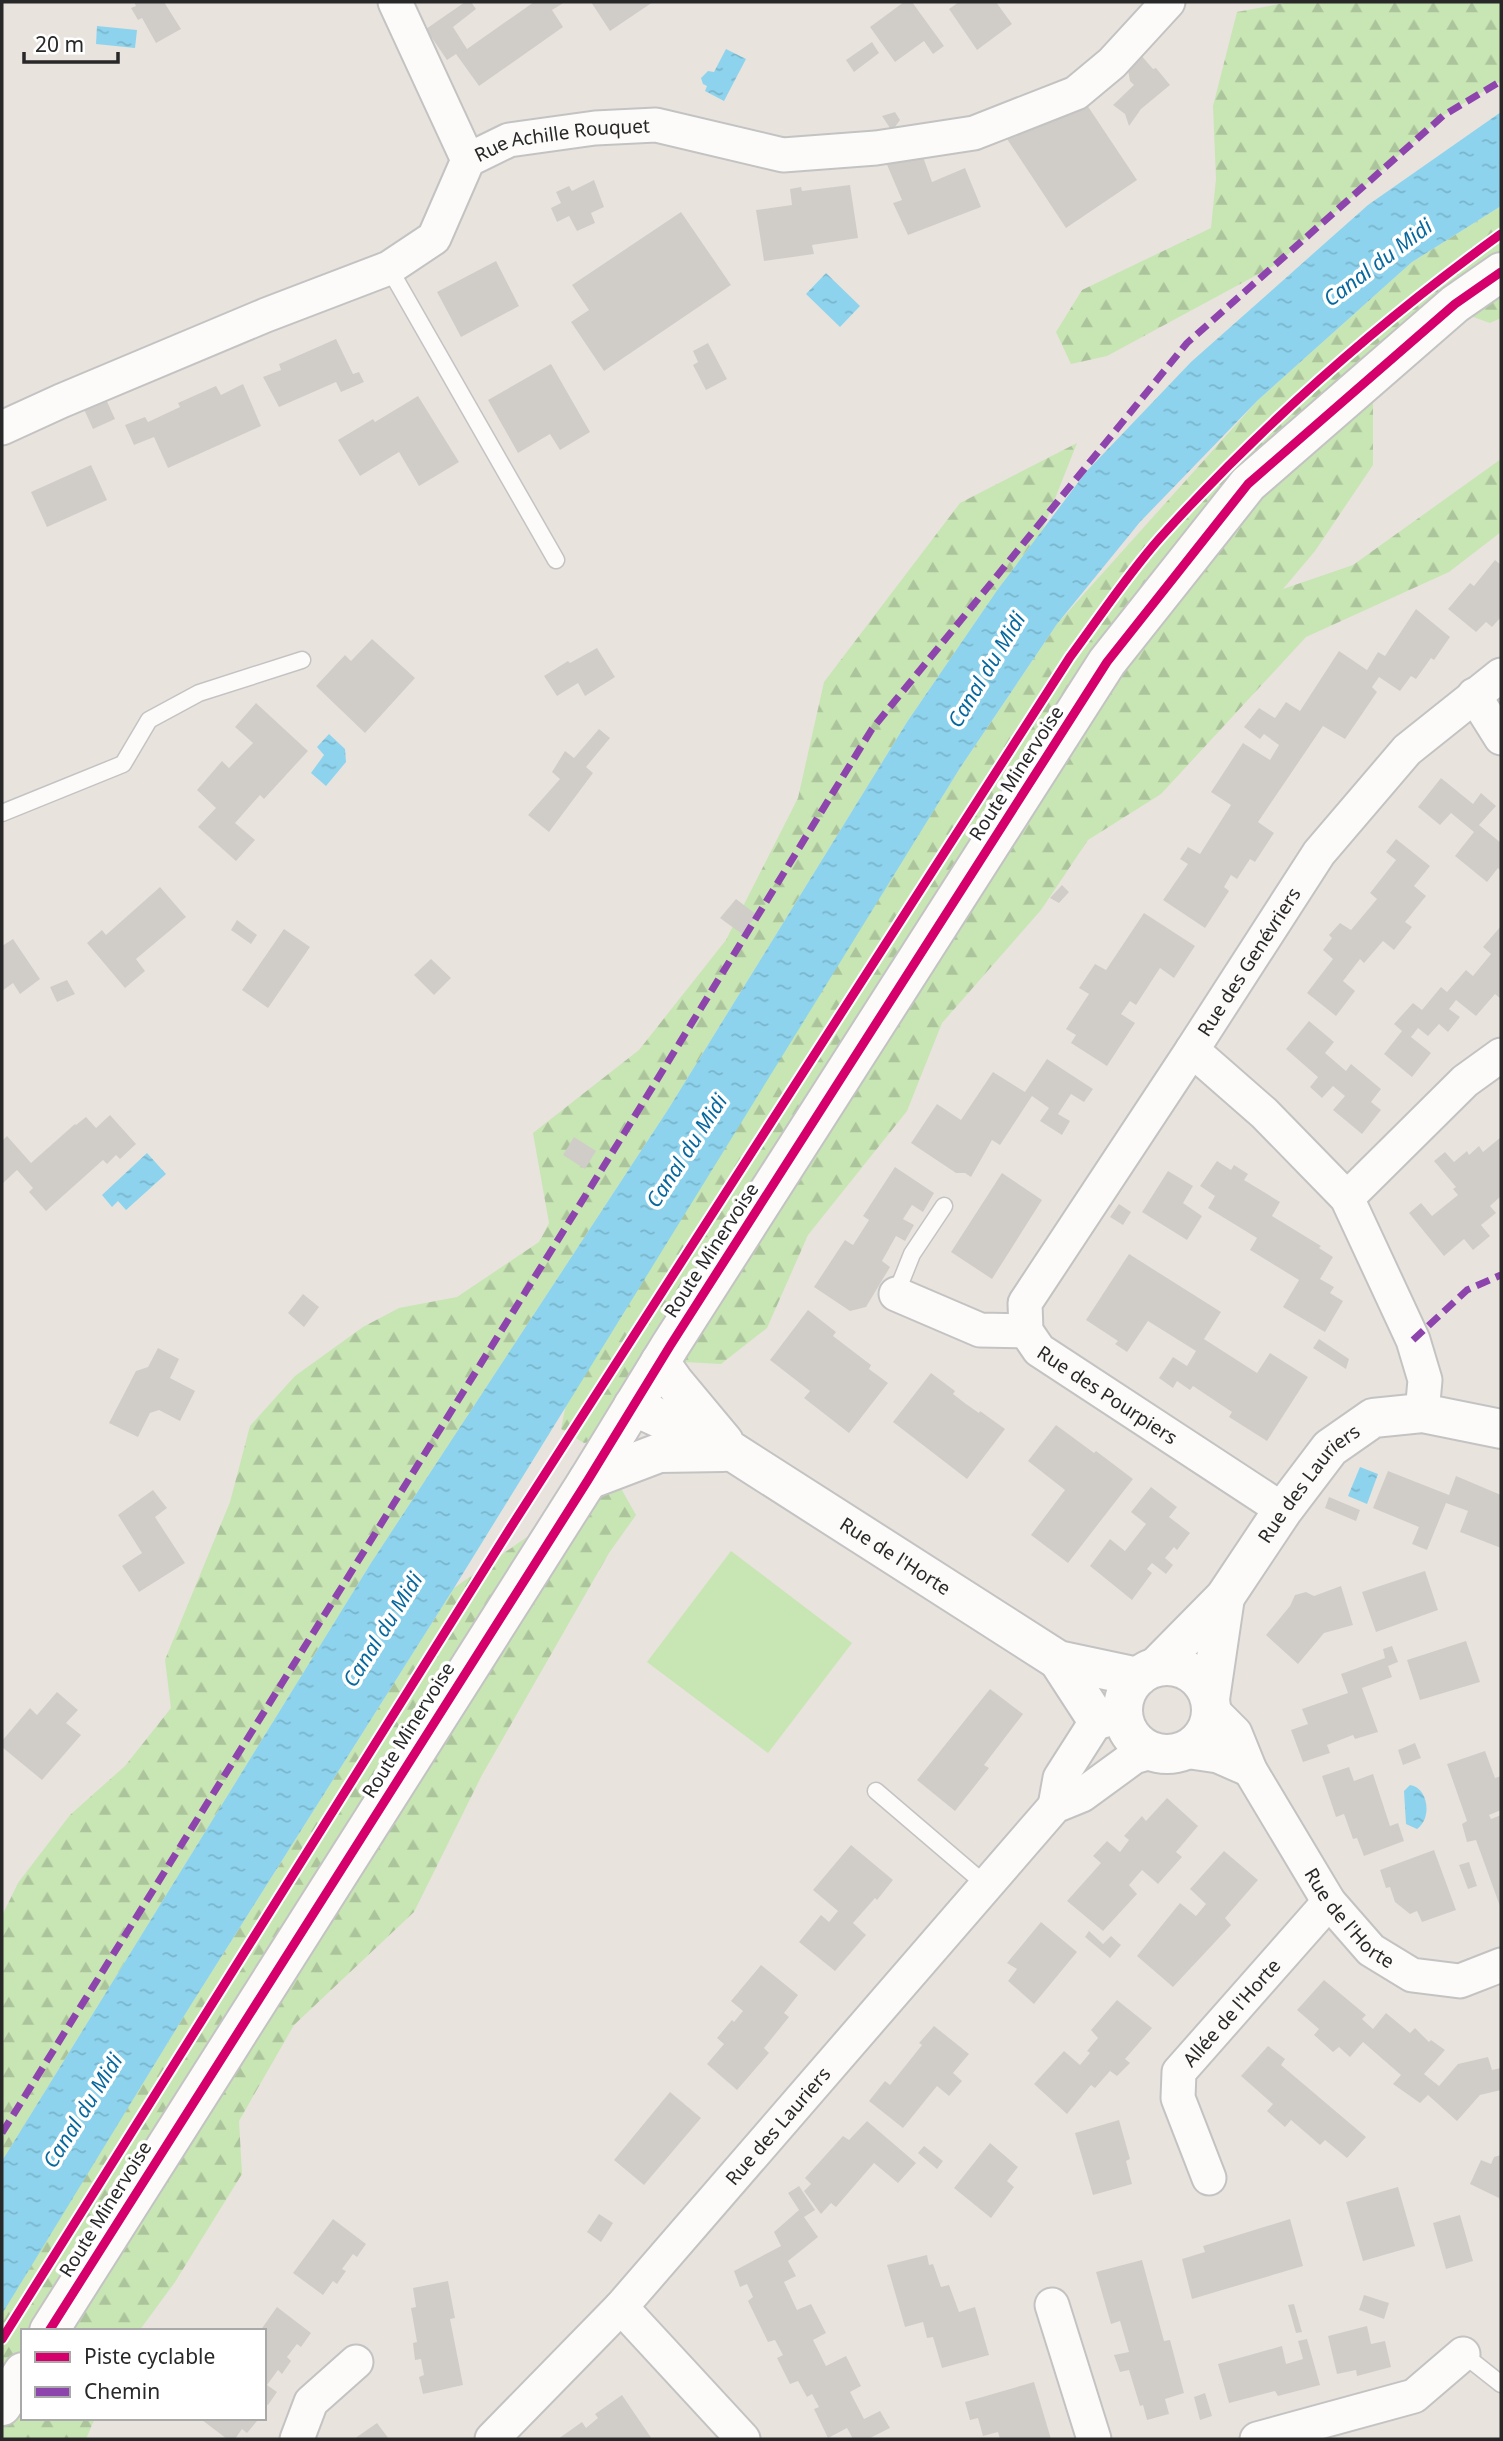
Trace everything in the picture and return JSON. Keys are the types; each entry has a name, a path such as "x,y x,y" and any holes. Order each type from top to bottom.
{"main road":[{"name":"Route Minervoise","path":"50,2329 660,1362 1107,662 1248,484 1455,304 1501,272"},
{"name":"Rue de l'Horte","path":"660,1362 733,1452"},
{"name":"Rue de l'Horte","path":"633,1406 733,1452 1058,1660 1110,1716"},
{"name":"Rue des Lauriers","path":"1147,1672 1225,1597 1283,1510 1330,1448 1373,1418 1422,1413 1501,1429"},
{"path":"588,1480 659,1453 733,1452"},
{"name":"Rue des Lauriers","path":"1211,1705 1225,1597"},
{"name":"Rue de l'Horte","path":"1058,1660 1147,1672"},
{"path":"1170,1666 1184,1669 1195,1676 1204,1686 1211,1705 1204,1735 1195,1744 1168,1751 1140,1745 1110,1716 1124,1699 1129,1687 1147,1672 1170,1666"},
{"path":"2,2406 21,2375"}],"street":[{"path":"395,2 468,160"},
{"name":"Rue Achille Rouquet","path":"2,428 266,315 389,268 433,238 468,160 509,140 594,128 656,125 783,155 876,148 974,133 1076,93 1112,63 1168,2"},
{"name":"Rue des Genévriers","path":"1422,1413 1425,1380 1413,1340 1347,1198 1264,1113 1192,1050 1320,853 1407,750 1501,675"},
{"path":"1474,695 1501,738"},
{"name":"Rue des Pourpiers","path":"1192,1050 1025,1303 1026,1331 1039,1350 1283,1510"},
{"path":"1347,1198 1465,1081 1501,1055"},
{"path":"897,1294 980,1330 1026,1331"},
{"name":"Rue de l'Horte","path":"1211,1705 1235,1733 1250,1770 1329,1902 1371,1950 1412,1975 1460,1981 1501,1965"},
{"name":"Rue des Lauriers","path":"1055,1805 1060,1778 1110,1716"},
{"path":"1168,1751 1218,1756 1250,1770"},
{"name":"Rue des Lauriers","path":"492,2439 621,2307 1055,1805 1082,1795 1133,1757 1168,1751"},
{"name":"Allée de l'Horte","path":"1209,2178 1178,2098 1179,2072 1329,1902"},
{"path":"1052,2305 1094,2439"},
{"path":"621,2307 743,2439"},
{"path":"1256,2439 1414,2396 1463,2354"},
{"path":"297,2439 310,2402 356,2362"}],"lane":[{"path":"389,268 556,560"},
{"path":"2,813 123,764 149,720 199,693 302,660"},
{"path":"897,1294 912,1254 944,1206"},
{"path":"876,1791 986,1885"},
{"path":"1463,2354 1501,2384"}],"green space":[{"path":"1290,2 1501,2 1501,81 1444,115 1277,264 1107,356 1071,364 1056,332 1082,290 1211,228 1216,179 1213,106 1237,12"},
{"path":"1501,206 1501,318 1490,323 1434,303 1403,363 1373,401 1373,465 1315,551 1283,589 1353,565 1501,459 1501,532 1449,572 1306,637 1161,794 1088,840 1041,910 942,1023 907,1111 808,1235 767,1328 721,1364 684,1362 637,1434 584,1443 561,1429 566,1404 594,1357 960,768 1057,624 1258,400 1412,262"},
{"path":"1077,443 1043,529 998,589 907,722 669,1108 371,1563 2,2161 2,1916 18,1883 70,1815 125,1766 171,1708 165,1660 230,1502 250,1426 295,1376 363,1327 399,1308 457,1297 539,1242 549,1223 533,1133 639,1050 726,940 798,798 824,682 960,503"},
{"path":"614,1476 636,1515 609,1553 482,1775 414,1912 294,2025 239,2121 242,2174 175,2282 140,2329 21,2329 21,2420 94,2420 86,2439 2,2439 2,2315 5,2308 189,2008 454,1588"},
{"path":"731,1551 852,1643 768,1753 647,1662"}],"water":[{"path":"97,26 137,30 135,48 96,44"},
{"path":"726,49 746,59 724,101 705,91 707,86 701,78 708,71 714,72"},
{"name":"Canal du Midi","path":"1501,112 1501,206 1412,262 1258,400 1140,522 1057,624 960,768 454,1588 189,2008 2,2314 2,2161 371,1563 669,1108 907,722 998,589 1086,472 1191,362 1368,205"},
{"path":"826,273 860,306 840,327 806,294"},
{"path":"329,734 345,749 346,762 326,786 311,773 324,755 317,747"},
{"path":"147,1153 166,1174 126,1210 118,1201 112,1207 102,1195"},
{"path":"1360,1467 1378,1474 1367,1504 1348,1496"},
{"path":"1410,1785 1421,1792 1426,1804 1425,1818 1417,1829 1406,1824 1404,1791"}],"building":[{"path":"134,2 164,2 181,29 156,43 142,18 138,20 131,8 136,6"},
{"path":"465,2 471,2 476,9 453,27 467,49 534,2 565,2 552,10 563,27 479,86 456,54 447,60 426,29"},
{"path":"591,2 653,2 610,31"},
{"path":"904,2 912,2 944,46 933,54 924,41 895,62 870,27"},
{"path":"959,2 996,2 1012,24 977,50 949,9"},
{"path":"872,42 879,53 854,72 846,60"},
{"path":"1140,54 1170,85 1141,109 1129,126 1125,114 1113,105 1134,85 1130,81 1128,70"},
{"path":"1085,102 1137,180 1066,228 1005,136"},
{"path":"895,112 900,120 892,131 882,116"},
{"path":"922,154 932,182 965,168 981,207 908,235 893,203 902,200 885,160"},
{"path":"594,180 604,207 591,213 595,223 577,231 569,216 557,222 551,208 561,203 556,192 569,186 572,191"},
{"path":"850,185 858,238 812,245 814,254 764,261 756,210 792,205 790,189 801,187 802,191"},
{"path":"681,212 731,285 604,371 571,322 589,310 572,285"},
{"path":"496,261 519,306 461,337 437,292"},
{"path":"336,339 353,374 359,372 364,382 341,392 336,382 279,407 263,377 281,370 279,364"},
{"path":"708,343 727,379 706,390 693,365 698,362 693,351"},
{"path":"551,364 590,432 560,450 550,434 518,453 488,400"},
{"path":"243,384 261,426 168,468 154,437 134,445 125,425 145,417 148,422 180,407 178,403 216,386 221,395"},
{"path":"104,395 115,419 93,429 82,405"},
{"path":"418,396 459,462 419,486 399,452 360,476 338,440"},
{"path":"91,465 107,500 47,527 31,492"},
{"path":"1495,560 1501,565 1501,617 1492,627 1486,622 1476,632 1448,609 1470,583 1474,586"},
{"path":"1416,609 1450,637 1434,660 1431,658 1416,679 1411,676 1400,691 1379,677 1372,687 1377,692 1345,739 1323,726 1258,822 1274,833 1255,862 1250,859 1237,879 1231,875 1224,887 1229,891 1205,928 1163,900 1188,864 1180,859 1188,847 1200,854 1231,805 1211,792 1243,743 1270,760 1279,745 1264,734 1260,739 1244,727 1259,708 1275,718 1286,702 1300,711 1339,651 1367,670 1378,652 1385,656"},
{"path":"372,639 415,678 365,733 316,686 345,655 351,661"},
{"path":"597,648 615,677 585,696 578,683 557,696 544,676"},
{"path":"256,703 308,751 264,799 260,795 235,823 255,840 236,861 198,827 216,808 197,790 222,761 229,768 253,743 235,727"},
{"path":"599,729 610,738 586,767 593,773 549,832 528,815 560,779 552,772 565,751 574,758"},
{"path":"1441,778 1473,804 1481,793 1496,806 1479,825 1501,843 1501,871 1498,868 1487,882 1455,856 1474,832 1451,813 1440,825 1418,807"},
{"path":"1396,839 1430,866 1414,886 1426,896 1405,922 1412,927 1394,950 1383,941 1364,963 1360,959 1343,981 1355,991 1336,1016 1307,993 1333,959 1323,950 1332,938 1329,935 1340,923 1351,930 1377,899 1370,893 1396,860 1386,852"},
{"path":"1062,885 1069,892 1059,903 1050,898"},
{"path":"160,887 186,917 136,959 145,971 125,988 87,943 102,930 106,935"},
{"path":"736,899 757,915 742,934 720,918"},
{"path":"1144,913 1195,946 1174,978 1160,968 1136,1005 1130,1001 1121,1014 1135,1023 1107,1066 1071,1043 1076,1035 1066,1029 1089,994 1079,988 1095,964 1106,970"},
{"path":"237,920 257,935 251,944 231,930"},
{"path":"1501,926 1501,999 1495,994 1476,1016 1456,1000 1449,1009 1460,1017 1448,1032 1439,1024 1428,1036 1418,1028 1411,1037 1431,1053 1412,1077 1384,1054 1402,1031 1394,1024 1413,1003 1422,1010 1441,987 1447,992 1466,970 1473,976 1491,954 1483,947"},
{"path":"284,929 310,947 268,1008 242,990"},
{"path":"13,939 40,979 20,994 13,983 2,991 2,946"},
{"path":"431,959 451,978 434,995 414,975"},
{"path":"67,980 75,994 57,1002 50,987"},
{"path":"1309,1021 1334,1042 1325,1053 1346,1071 1351,1064 1381,1089 1371,1102 1381,1110 1362,1134 1333,1110 1345,1096 1333,1086 1322,1098 1310,1087 1318,1077 1286,1049"},
{"path":"1047,1059 1093,1089 1084,1102 1071,1094 1058,1114 1070,1121 1062,1135 1040,1121 1049,1108 1032,1096 1000,1145 992,1140 971,1177 965,1173 956,1173 911,1143 937,1104 961,1120 993,1072 1025,1092"},
{"path":"110,1115 136,1144 120,1159 116,1155 107,1164 103,1160 46,1211 29,1192 33,1188 17,1170 2,1184 2,1141 7,1136 31,1163 86,1117 96,1128"},
{"path":"574,1137 596,1151 585,1169 563,1155"},
{"path":"1501,1137 1501,1196 1490,1206 1496,1213 1481,1225 1490,1236 1473,1250 1464,1239 1444,1256 1409,1213 1421,1203 1432,1216 1458,1195 1453,1189 1456,1187 1434,1161 1445,1152 1454,1162 1467,1151 1469,1155 1479,1146 1483,1152"},
{"path":"1217,1161 1231,1170 1234,1165 1248,1174 1244,1180 1280,1202 1272,1216 1321,1246 1319,1248 1333,1257 1320,1279 1334,1287 1330,1293 1343,1301 1325,1332 1283,1307 1299,1280 1250,1250 1257,1238 1208,1208 1215,1196 1200,1186"},
{"path":"895,1167 934,1193 923,1212 912,1205 903,1219 914,1225 905,1241 896,1236 882,1261 890,1267 866,1307 850,1311 814,1287 845,1240 853,1245 869,1220 863,1216"},
{"path":"1168,1171 1193,1186 1183,1203 1202,1216 1187,1240 1142,1212"},
{"path":"1002,1173 1042,1200 992,1279 951,1252"},
{"path":"1119,1204 1131,1212 1123,1225 1110,1217"},
{"path":"1129,1254 1221,1312 1204,1339 1257,1373 1270,1353 1308,1377 1267,1441 1229,1417 1232,1412 1193,1386 1190,1390 1177,1381 1173,1388 1159,1378 1173,1357 1187,1366 1196,1351 1148,1321 1127,1352 1115,1344 1118,1341 1086,1320"},
{"path":"303,1294 319,1307 304,1327 288,1313"},
{"path":"808,1310 836,1332 833,1336 871,1365 869,1369 888,1383 849,1433 804,1398 810,1391 770,1360"},
{"path":"1319,1339 1349,1359 1346,1369 1313,1348"},
{"path":"158,1348 179,1359 170,1378 195,1391 180,1421 159,1410 150,1413 138,1437 109,1423 136,1371 148,1367"},
{"path":"931,1373 955,1391 953,1394 966,1404 1005,1429 967,1479 893,1422"},
{"path":"1056,1425 1133,1479 1068,1563 1031,1535 1065,1490 1028,1461"},
{"path":"1388,1471 1449,1495 1456,1476 1501,1495 1501,1548 1460,1532 1468,1511 1446,1503 1427,1550 1412,1544 1419,1527 1373,1508"},
{"path":"1151,1487 1177,1507 1169,1517 1190,1533 1177,1550 1174,1547 1165,1558 1173,1565 1166,1574 1152,1563 1147,1569 1152,1573 1132,1600 1090,1566 1110,1539 1125,1551 1146,1524 1131,1512"},
{"path":"153,1490 167,1508 155,1517 185,1563 139,1592 122,1566 142,1553 118,1515"},
{"path":"1329,1497 1360,1510 1356,1521 1325,1508"},
{"path":"1425,1571 1438,1610 1376,1632 1362,1592"},
{"path":"1341,1586 1353,1625 1324,1633 1298,1664 1266,1635 1290,1606 1295,1595 1306,1592 1314,1596"},
{"path":"1466,1641 1480,1682 1420,1700 1407,1660"},
{"path":"1392,1646 1398,1662 1388,1666 1392,1677 1362,1688 1378,1732 1355,1739 1353,1735 1327,1745 1330,1753 1303,1762 1291,1730 1308,1724 1302,1709 1348,1693 1341,1674 1385,1658 1383,1649"},
{"path":"990,1689 1023,1714 984,1765 989,1768 955,1811 917,1780"},
{"path":"57,1692 78,1710 66,1723 81,1735 42,1780 2,1747 2,1741 30,1708 37,1715"},
{"path":"1415,1743 1421,1758 1403,1765 1398,1750"},
{"path":"1485,1751 1495,1778 1501,1776 1501,1810 1489,1815 1491,1819 1501,1815 1501,1909 1476,1840 1467,1842 1462,1824 1467,1821 1447,1764"},
{"path":"1349,1767 1354,1781 1373,1774 1390,1826 1398,1823 1404,1841 1364,1856 1357,1838 1353,1839 1344,1814 1336,1817 1322,1776"},
{"path":"1167,1798 1198,1826 1176,1852 1182,1857 1158,1884 1142,1870 1129,1885 1137,1894 1103,1931 1067,1901 1101,1863 1093,1856 1107,1841 1120,1852 1129,1840 1124,1836 1142,1816 1146,1821"},
{"path":"851,1845 893,1880 853,1923 866,1935 835,1971 799,1942 821,1915 829,1922 838,1911 813,1890"},
{"path":"1434,1850 1456,1910 1422,1922 1417,1911 1410,1914 1395,1902 1390,1887 1386,1888 1380,1870"},
{"path":"1224,1851 1258,1880 1225,1918 1231,1925 1173,1987 1137,1956 1180,1903 1196,1916 1206,1904 1190,1889"},
{"path":"1469,1862 1477,1886 1468,1889 1459,1865"},
{"path":"1041,1922 1077,1952 1034,2004 1008,1981 1017,1969 1007,1963"},
{"path":"1089,1931 1103,1944 1111,1936 1121,1945 1110,1958 1085,1937"},
{"path":"761,1965 798,1995 784,2013 789,2017 764,2048 769,2053 737,2090 707,2064 724,2044 717,2038 743,2011 731,2001"},
{"path":"1324,1980 1366,2015 1362,2019 1373,2029 1386,2013 1410,2033 1415,2028 1429,2042 1431,2040 1445,2050 1424,2074 1439,2086 1458,2064 1488,2057 1492,2070 1501,2068 1501,2090 1480,2095 1457,2121 1428,2095 1420,2103 1393,2084 1401,2075 1363,2042 1350,2057 1339,2047 1333,2052 1314,2035 1319,2029 1297,2010"},
{"path":"1117,2000 1152,2028 1125,2059 1130,2063 1117,2076 1110,2071 1095,2088 1091,2085 1067,2114 1034,2084 1064,2051 1080,2065 1098,2038 1091,2030"},
{"path":"934,2026 969,2054 953,2073 962,2081 949,2096 937,2086 903,2128 869,2101 885,2081 890,2085"},
{"path":"1268,2046 1285,2059 1281,2065 1366,2137 1347,2158 1325,2140 1320,2145 1291,2120 1285,2127 1267,2111 1273,2104 1241,2076"},
{"path":"670,2092 701,2118 644,2185 614,2160"},
{"path":"1119,2120 1130,2159 1126,2161 1132,2184 1093,2195 1075,2133"},
{"path":"867,2121 916,2163 898,2183 874,2163 836,2207 831,2203 821,2214 804,2191 811,2184 805,2178 843,2136 849,2140"},
{"path":"990,2143 1018,2167 1007,2181 1014,2187 991,2218 954,2188"},
{"path":"924,2146 943,2161 937,2169 918,2153"},
{"path":"1501,2155 1501,2204 1499,2198 1470,2184 1481,2160 1491,2164 1494,2157"},
{"path":"799,2186 815,2210 804,2217 818,2237 788,2261 796,2276 784,2282 797,2310 811,2304 826,2333 813,2340 826,2366 846,2356 861,2386 850,2392 864,2419 880,2411 890,2428 868,2439 853,2439 847,2428 828,2438 814,2409 819,2407 812,2394 807,2397 798,2381 790,2384 777,2358 783,2355 775,2340 768,2342 748,2301 753,2297 747,2284 740,2287 734,2271 781,2246 774,2232 799,2210 788,2193"},
{"path":"1398,2187 1415,2246 1363,2261 1346,2202"},
{"path":"599,2214 613,2223 601,2242 587,2232"},
{"path":"1460,2215 1473,2261 1446,2269 1433,2223"},
{"path":"333,2219 366,2244 357,2257 353,2254 342,2269 346,2271 337,2284 333,2281 323,2295 293,2273"},
{"path":"1290,2219 1303,2266 1192,2299 1182,2259 1205,2252 1203,2246"},
{"path":"927,2255 929,2265 933,2264 941,2287 949,2285 959,2312 975,2307 989,2355 942,2368 933,2337 927,2338 923,2322 905,2327 887,2265"},
{"path":"1142,2260 1164,2341 1170,2340 1184,2393 1165,2399 1169,2414 1147,2420 1129,2370 1120,2372 1114,2355 1129,2352 1120,2321 1111,2324 1096,2272"},
{"path":"448,2281 455,2318 450,2319 463,2385 423,2394 419,2377 424,2375 421,2359 415,2360 413,2343 417,2342 411,2308 416,2307 413,2288"},
{"path":"1364,2295 1389,2303 1384,2319 1359,2310"},
{"path":"1294,2304 1302,2332 1296,2333 1288,2305"},
{"path":"277,2307 311,2333 301,2347 297,2344 287,2357 291,2361 282,2374 278,2370 267,2385 277,2392 268,2405 266,2404 266,2329 261,2329"},
{"path":"1367,2326 1371,2344 1385,2341 1391,2367 1357,2376 1356,2370 1337,2374 1328,2336"},
{"path":"1307,2339 1320,2385 1278,2396 1275,2391 1229,2403 1218,2364 1282,2346 1286,2364 1303,2359 1298,2341"},
{"path":"1034,2382 1051,2439 1000,2439 998,2432 983,2436 978,2418 970,2420 965,2402"},
{"path":"1205,2393 1212,2416 1200,2420 1194,2397"},
{"path":"622,2395 652,2439 558,2439 582,2422 586,2428 598,2418 595,2414"},
{"path":"202,2420 257,2421 247,2433 242,2429 235,2439 227,2439"},
{"path":"377,2423 389,2439 354,2439"}],"marked path":[{"path":"2,2133 625,1132 872,729 1187,343 1444,115 1501,81"},
{"path":"1413,1340 1467,1290 1501,1275"}],"cycle path":[{"path":"2,2339 511,1527 1070,657 1148,552 1239,455 1366,340 1501,234"},
{"path":"50,2329 670,1346 1107,662 1248,484 1455,304 1501,272"}]}
